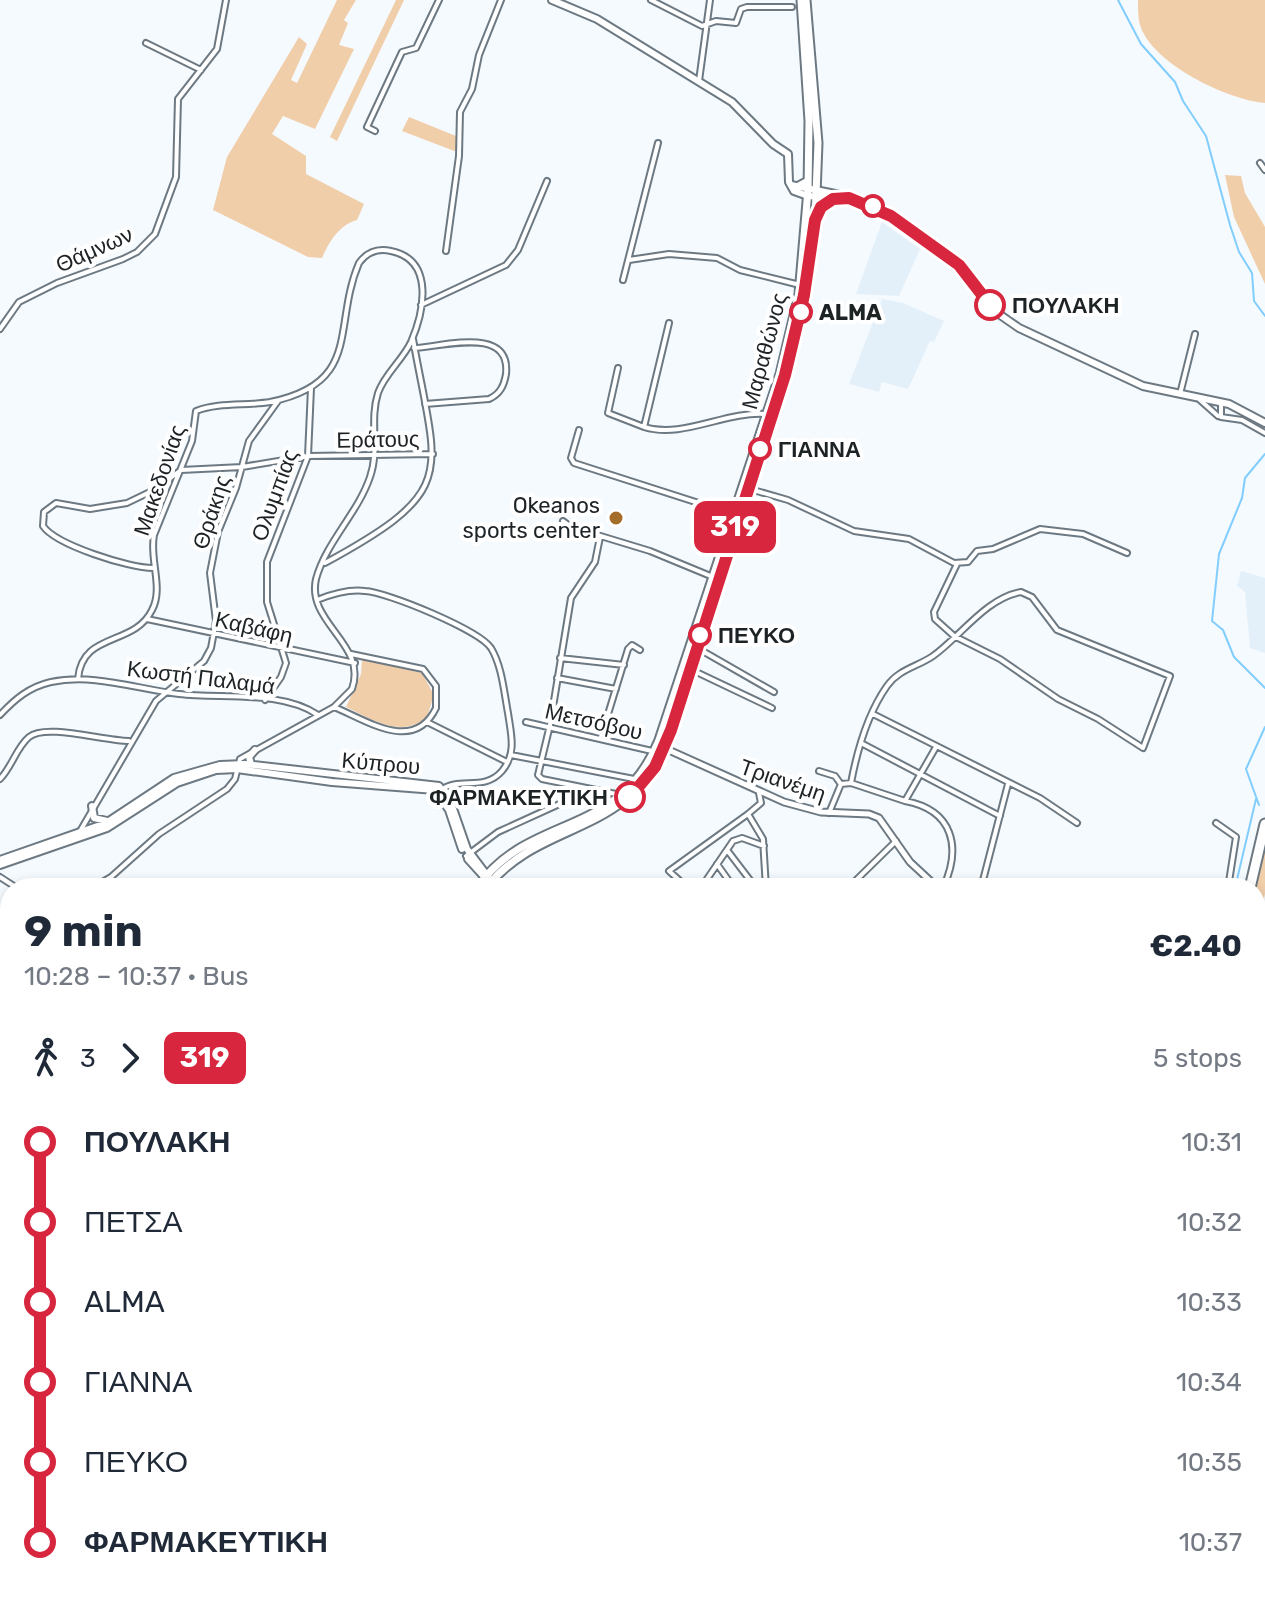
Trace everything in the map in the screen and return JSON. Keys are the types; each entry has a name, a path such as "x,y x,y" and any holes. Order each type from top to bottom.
{"highway":[{"path":"1252,878 1265,824"}],"main road":[{"path":"552,0 597,19 736,105 773,144 785,150 793,186"},
{"name":"Μαραθώνος","path":"491,878 523,853 618,807 646,780 690,669 796,333 815,220 809,179 804,0"},
{"name":"Μαραθώνος","path":"490,878 515,851 599,813 623,796 659,749 787,347 800,286 818,120 804,0"},
{"path":"793,186 805,185 809,179"},
{"path":"793,186 836,199 849,198"},
{"path":"812,193 849,198 891,216 959,265 1010,324 1143,386 1221,402 1265,423"},
{"path":"815,220 822,205 836,199"},
{"path":"255,750 249,759 255,766"},
{"name":"Κύπρου","path":"0,862 112,826 185,779 237,766 440,790"},
{"name":"Κύπρου","path":"79,835 110,821 178,776 203,768 255,766 440,790"},
{"name":"Κύπρου","path":"440,790 468,855 485,878"},
{"path":"92,806 96,820 110,821"}],"street":[{"name":"Θάμνων","path":"0,329 19,302 57,283 137,252 155,234 176,177 178,99 220,44 226,0"},
{"path":"375,131 367,127 391,74 402,52 416,48 439,0"},
{"path":"446,251 459,156 460,112 472,89 483,45 501,0"},
{"path":"651,0 699,25 716,21 736,23 743,7 792,7"},
{"path":"699,83 710,0"},
{"path":"792,7 795,0"},
{"path":"792,7 804,27"},
{"path":"146,43 201,71"},
{"path":"623,280 658,143"},
{"path":"1260,163 1265,170"},
{"path":"421,305 506,265 518,250 547,181"},
{"name":"Μακεδονίας","path":"147,619 156,599 154,535 195,432 196,411 280,399 311,387 334,365 356,270 365,256 389,251 410,260 422,276 421,305 412,337 378,393 374,416 376,455 366,487 323,564 315,585 317,600"},
{"path":"629,260 669,254 717,258 744,271 800,286"},
{"path":"644,427 669,323"},
{"path":"1179,395 1195,334"},
{"path":"323,564 367,539 407,510 426,485 433,454 412,337"},
{"path":"414,348 481,341 499,351 505,365 502,388 489,399 425,404"},
{"path":"618,368 608,413 644,427 661,432 739,416 766,414"},
{"name":"Ολυμπίας","path":"285,650 267,602 266,572 270,551 308,456 311,387"},
{"path":"1194,397 1220,416 1247,423 1265,433"},
{"name":"Θράκης","path":"216,634 211,591 213,553 252,435 280,399"},
{"path":"1220,416 1221,402"},
{"path":"579,430 571,458 574,463 733,514"},
{"name":"Εράτους","path":"181,470 242,467 308,456 433,454"},
{"path":"153,568 114,562 54,537 44,529 43,514 53,504 94,509 127,503 156,489 181,470"},
{"path":"748,489 795,503 854,531 909,539 957,564 968,562 977,551 993,549 1040,529 1083,534 1127,553"},
{"path":"563,521 713,577"},
{"path":"600,537 596,560 571,598 539,777 614,791 623,796"},
{"path":"851,783 861,743 893,677 936,654 954,636 1005,598 1021,592 1032,597 1057,630 1170,676 1143,748 1098,719 1058,699 1000,659 954,636 933,615 957,564"},
{"path":"109,878 159,834 227,789 237,766 255,750 334,707 352,689 355,663 325,619 317,600 351,591 386,594 480,636 491,649 499,668 510,728 511,755 508,763 490,781 440,790"},
{"path":"78,679 80,663 86,653 147,619"},
{"name":"Καβάφη","path":"147,619 355,663"},
{"path":"79,835 129,741 164,691 204,661 216,634"},
{"path":"601,737 630,646 640,650"},
{"path":"696,648 774,692"},
{"path":"265,700 284,671 285,650"},
{"path":"334,707 394,732 409,731 427,722 435,711 438,698 434,683 426,671 413,665 351,654"},
{"path":"560,658 624,665"},
{"path":"690,669 772,708"},
{"path":"557,678 616,689"},
{"name":"Κωστή Παλαμά","path":"0,715 31,688 78,679 265,700 308,708 318,715"},
{"path":"873,714 1040,798 1077,823"},
{"path":"427,722 508,763"},
{"name":"Μετσόβου","path":"526,722 659,749"},
{"path":"0,779 27,738 43,729 101,741 129,741"},
{"path":"861,743 1000,816"},
{"path":"905,801 936,747"},
{"name":"Τριανέμη","path":"659,749 759,793 829,813 869,814 879,818 910,862 928,878"},
{"path":"511,755 638,780"},
{"path":"819,771 835,776 841,784"},
{"path":"841,784 851,783 935,811 948,830 953,851 944,878"},
{"path":"829,813 841,784"},
{"path":"984,878 1008,784"},
{"path":"677,878 669,871 761,803 759,793"},
{"path":"468,855 506,827 566,801"},
{"path":"748,814 761,831 766,878"},
{"path":"1216,823 1228,828 1236,837 1230,878"},
{"path":"707,878 716,863 739,838 764,846"},
{"path":"858,878 896,841"},
{"path":"727,850 748,878"},
{"path":"716,863 727,878"}],"shaded area":[{"path":"337,0 356,0 344,20 348,23 339,45 354,49 315,129 283,116 272,134 306,156 306,174 364,204 357,220 340,230 322,258 308,257 213,210 227,157 299,37 307,44 291,80 297,83"},
{"path":"396,0 404,0 337,141 330,137"},
{"path":"1138,0 1265,0 1265,103 1212,87 1175,66 1147,39 1139,22"},
{"path":"409,117 456,136 457,152 402,131"},
{"path":"1225,175 1241,176 1245,193 1265,227 1265,284 1234,217"},
{"path":"882,222 920,249 899,296 856,294"},
{"path":"882,299 903,303 944,321 934,342 930,341 908,389 882,382 879,392 849,384"},
{"path":"1241,571 1265,578 1265,653 1250,648 1245,592 1237,586"},
{"path":"362,659 422,673 434,695 427,717 407,727 397,727 377,722 346,707 361,674"},
{"path":"1265,839 1265,878 1255,878"}],"waterway":[{"path":"1118,0 1141,44 1175,82 1183,101 1206,136 1239,252 1252,273 1254,301 1265,316"},
{"path":"1265,454 1245,478 1242,498 1219,554 1212,621 1223,630 1234,657 1265,688"},
{"path":"1259,805 1246,769 1265,727"},
{"path":"1237,878 1256,799"}],"bus line":[{"name":"319","path":"630,797 655,767 671,730 785,375 804,295 818,211 833,199 849,198 878,208 959,265 990,305"}],"place":[{"name":"ΠΟΥΛΑΚΗ","path":"990,305"},
{"name":"ALMA","path":"801,312"},
{"name":"ΓΙΑΝΝΑ","path":"760,449"},
{"name":"Okeanos sports center","path":"616,518"},
{"name":"ΠΕΥΚΟ","path":"700,635"},
{"name":"ΦΑΡΜΑΚΕΥΤΙΚΗ","path":"630,797"}]}
